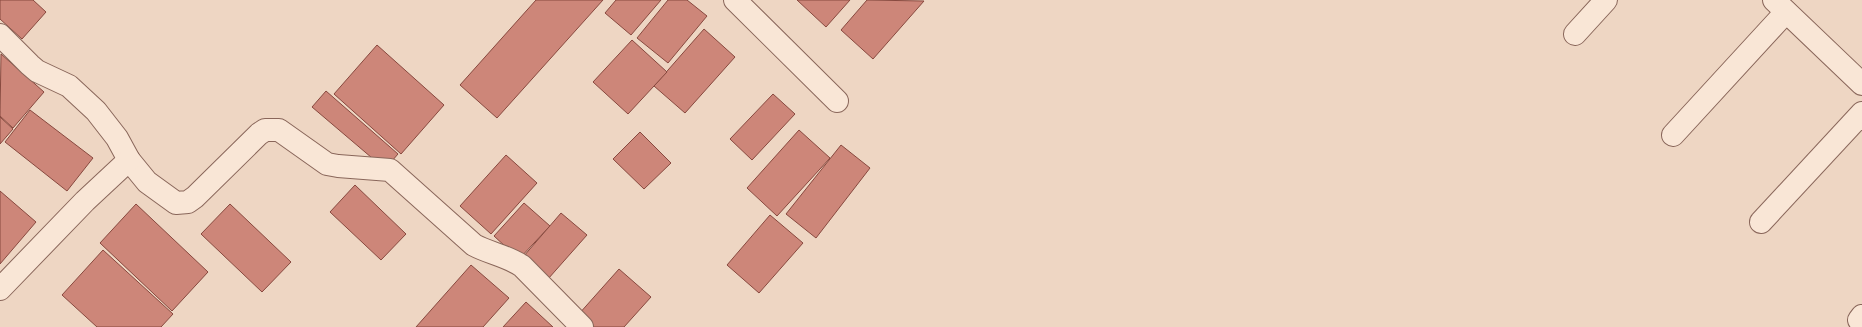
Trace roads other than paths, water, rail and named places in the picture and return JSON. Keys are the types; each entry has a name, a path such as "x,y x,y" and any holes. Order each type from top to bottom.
{"street":[{"path":"735,0 837,101"},
{"path":"1575,34 1606,0"},
{"path":"1673,135 1779,4 1862,84"},
{"path":"0,36 30,65 69,86 96,111 117,138 129,160 148,182 164,196 176,203 182,204 195,197 259,134 265,130 279,130 326,164 390,170 474,245 486,251 513,260 522,266 582,327"},
{"path":"1761,222 1862,112"},
{"path":"0,289 85,201 129,160"}]}
